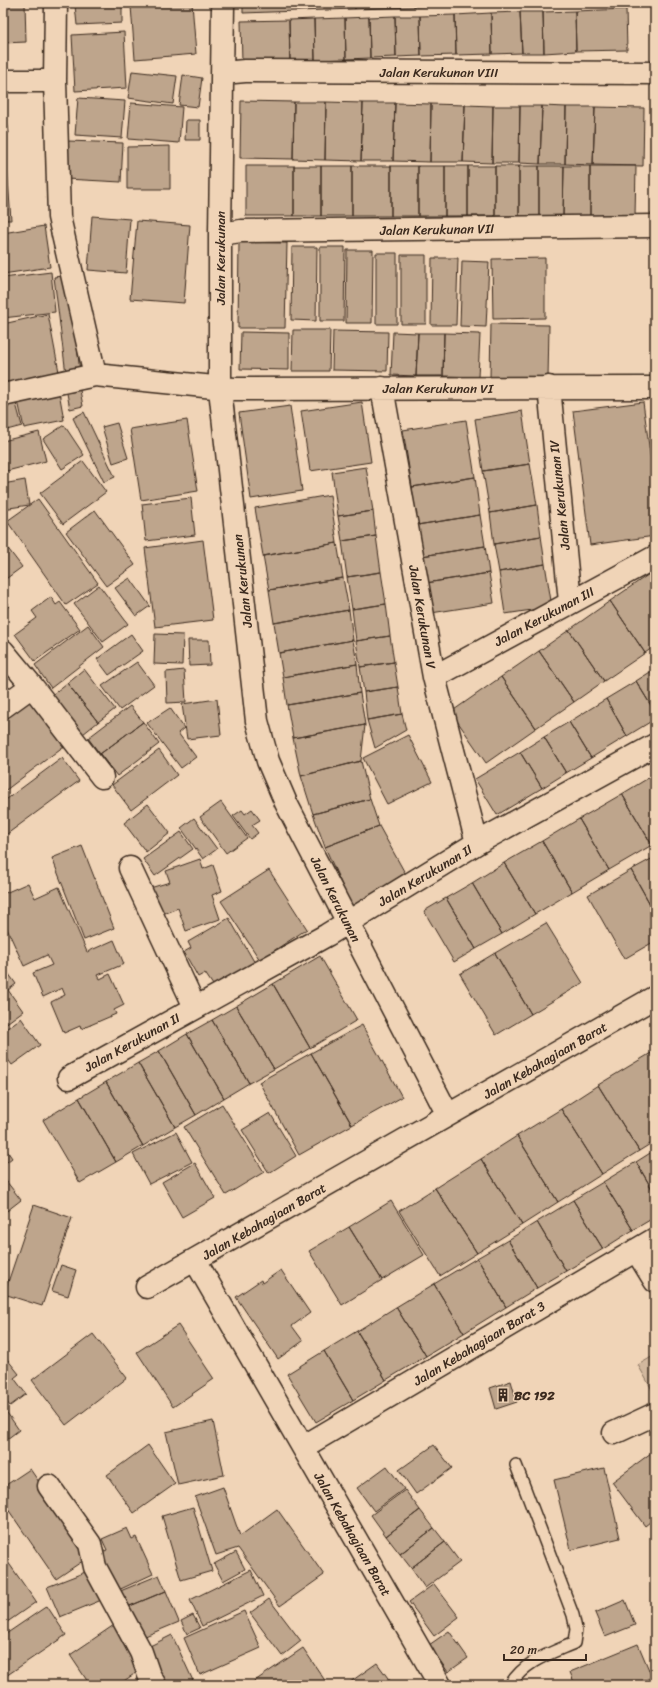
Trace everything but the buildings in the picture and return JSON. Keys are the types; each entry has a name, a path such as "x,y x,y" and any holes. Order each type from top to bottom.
{"street":[{"path":"56,3 55,81 59,217 95,375"},
{"name":"Jalan Kerukunan","path":"223,3 220,234 220,389 257,720 268,761 286,803 448,1115"},
{"name":"Jalan Kerukunan VIII","path":"223,73 245,71 655,73"},
{"path":"3,81 55,81"},
{"name":"Jalan Kerukunan VII","path":"220,234 241,231 655,226"},
{"name":"Jalan Kerukunan VI","path":"3,395 95,375 220,389 549,387 655,388"},
{"name":"Jalan Kerukunan IV","path":"549,387 570,602"},
{"name":"Jalan Kerukunan V","path":"382,388 434,676 477,843"},
{"name":"Jalan Kerukunan III","path":"434,676 655,557"},
{"path":"3,651 102,777"},
{"path":"3,707 32,686"},
{"name":"Jalan Kerukunan II","path":"69,1078 327,934 477,843 655,745"},
{"name":"Jalan Kerukunan II","path":"130,868 196,1007"},
{"name":"Jalan Kebahagiaan Barat","path":"440,1685 195,1260 655,997"},
{"name":"Jalan Kebahagiaan Barat 3","path":"303,1448 655,1239"},
{"path":"636,1250 655,1281"},
{"path":"147,1287 195,1260"},
{"path":"614,1433 655,1414"},
{"path":"49,1486 90,1544 95,1567 141,1652 149,1674 155,1685"}],"lane":[{"path":"510,1685 517,1674 527,1665 574,1643 576,1629 573,1615 516,1465"}],"shaded area":[{"path":"655,1355 655,1393 654,1393 638,1365"}],"place":[{"name":"BC 192","path":"503,1395"}]}
